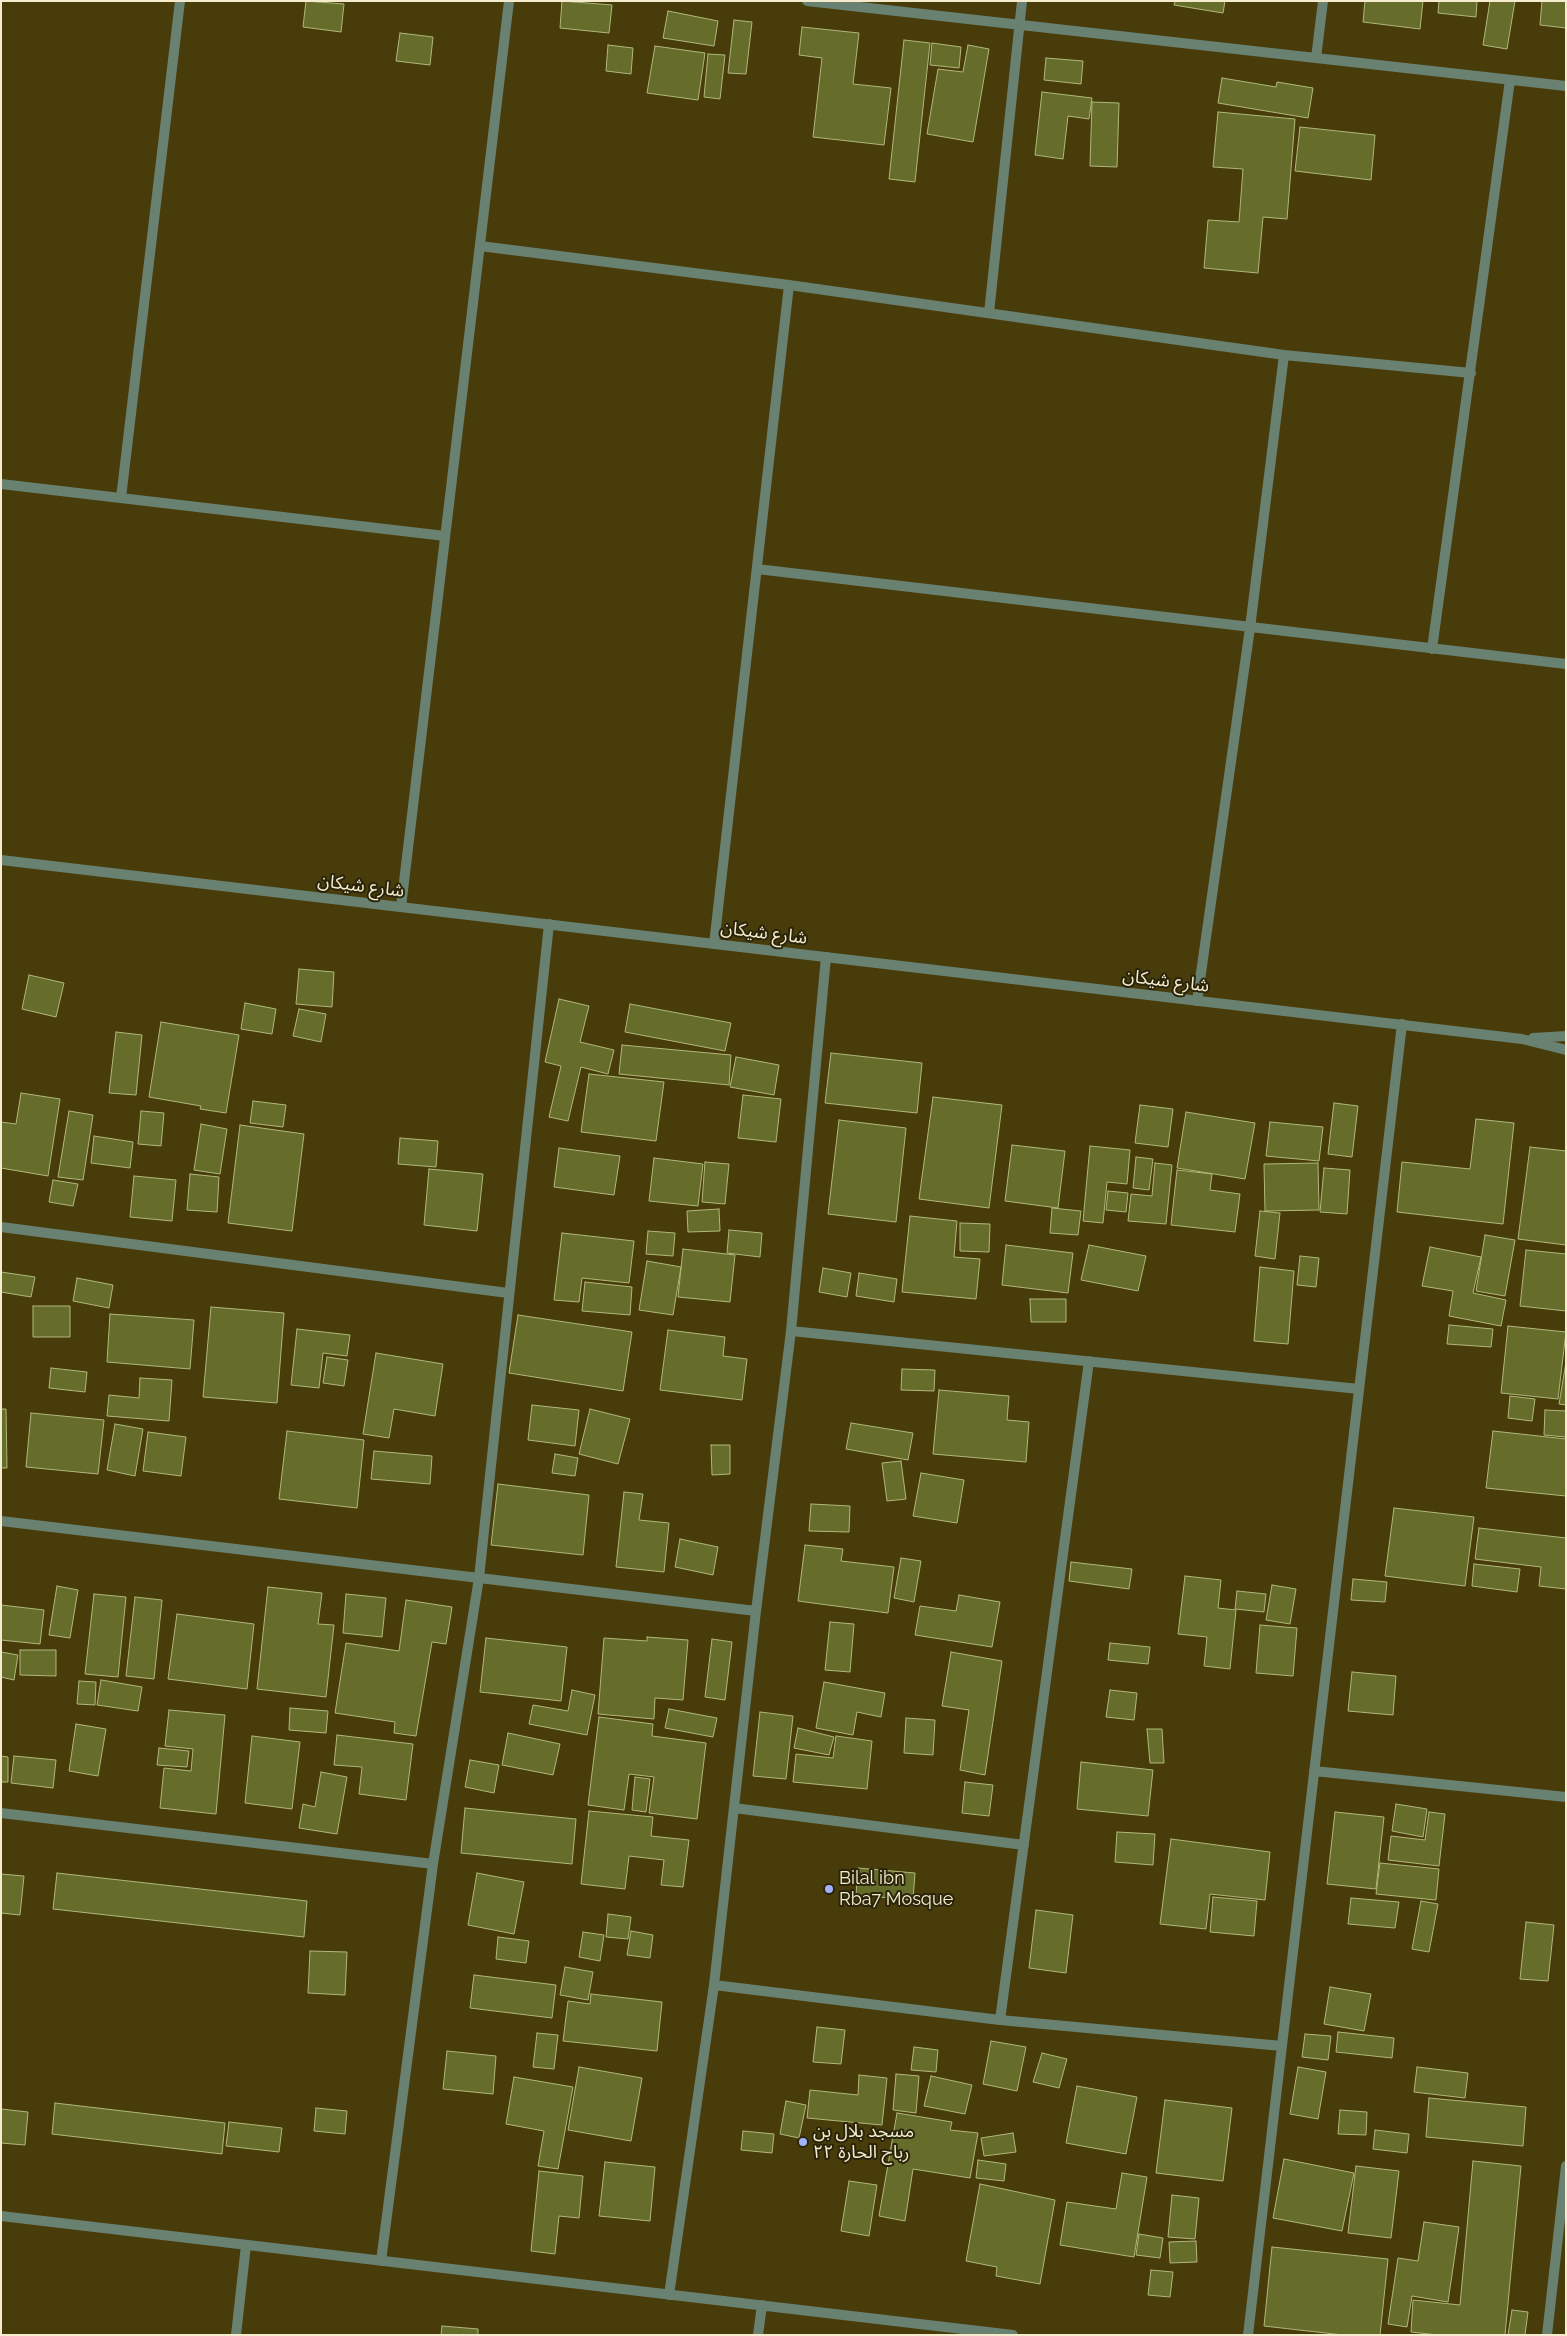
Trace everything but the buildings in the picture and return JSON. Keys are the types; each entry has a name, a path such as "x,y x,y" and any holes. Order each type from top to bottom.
{"street":[{"path":"121,498 180,1"},
{"path":"401,907 509,1"},
{"path":"807,1 1566,86"},
{"path":"989,313 1022,1"},
{"path":"1316,58 1323,1"},
{"path":"1432,649 1510,80"},
{"path":"480,246 789,285 1284,355 1470,373"},
{"path":"714,944 789,285"},
{"path":"1197,1001 1250,628 1284,355"},
{"path":"1,484 445,536"},
{"path":"757,569 1566,664"},
{"name":"شارع شيكان","path":"1,860 1402,1024 1522,1039 1566,1050"},
{"path":"381,2261 433,1864 479,1578 549,924"},
{"path":"669,2295 714,1985 756,1611 791,1331 826,957"},
{"path":"1248,2335 1402,1024"},
{"name":"شارع شيكان","path":"1522,1039 1566,1036"},
{"path":"1,1227 508,1293"},
{"path":"791,1331 1359,1389"},
{"path":"1000,2020 1089,1361"},
{"path":"1,1520 756,1611"},
{"path":"1314,1771 1566,1797"},
{"path":"734,1808 1024,1845"},
{"path":"1,1813 433,1864"},
{"path":"714,1985 1000,2020 1282,2046"},
{"path":"1547,2335 1566,2166"},
{"path":"1,2216 1013,2335"},
{"path":"236,2335 246,2245"},
{"path":"758,2335 762,2305"}],"place":[{"name":"Bilal ibn Rba7 Mosque","path":"829,1889"},
{"name":"مسجد بلال بن رباح الحارة ٢٢","path":"803,2142"}]}
